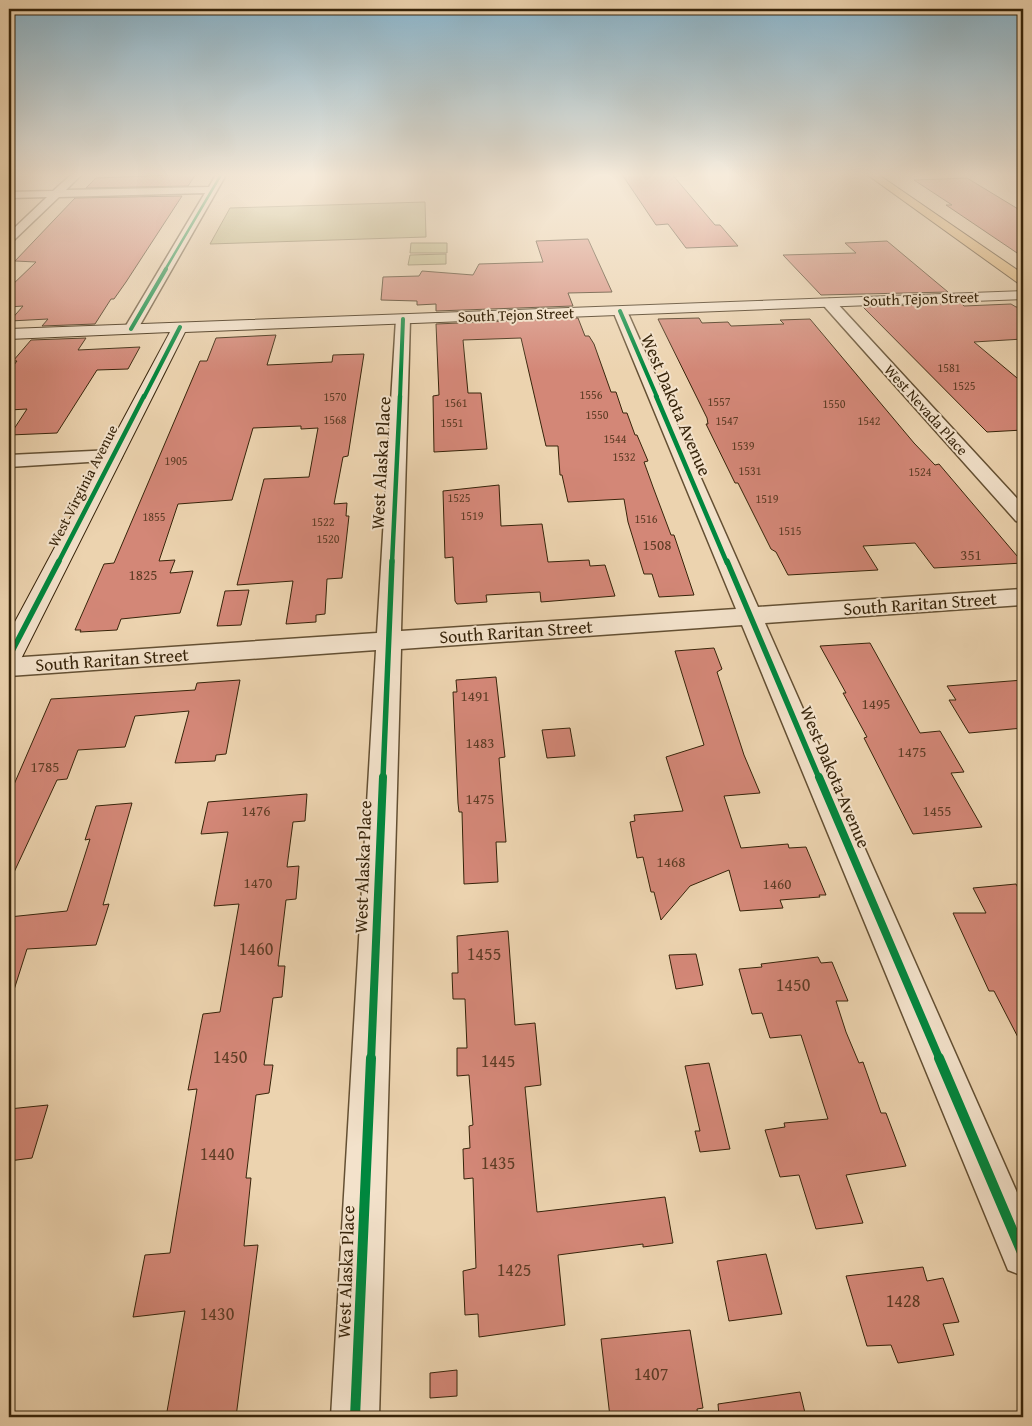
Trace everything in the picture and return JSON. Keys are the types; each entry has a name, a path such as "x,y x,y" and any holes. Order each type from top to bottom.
{"main road":[{"path":"966,240 1023,280"}],"street":[{"path":"131,329 183,240"},
{"name":"South Tejon Street","path":"9,334 1023,295"},
{"name":"West Nevada Place","path":"829,303 1023,517"},
{"name":"West Dakota Avenue","path":"620,311 1023,1255"},
{"name":"West Alaska Place","path":"355,1417 388,640 404,319"},
{"name":"West Virginia Avenue","path":"9,657 180,327"},
{"path":"9,461 113,456"},
{"name":"South Raritan Street","path":"9,667 1023,598"}],"shaded area":[{"path":"212,240 347,240 210,244"},
{"path":"411,243 447,243 447,253 410,253"},
{"path":"446,254 446,264 408,265 410,255"}],"building":[{"path":"35,240 154,240 126,282 114,299 111,299 95,324 42,326 48,319 10,321 23,306 9,307 9,288 36,262 15,261"},
{"path":"588,240 612,292 568,293 573,306 436,311 436,304 417,305 417,301 381,300 383,277 419,276 422,271 473,275 479,264 543,262 536,241"},
{"path":"680,240 732,240 738,246 686,248"},
{"path":"997,240 1023,240 1023,257"},
{"path":"887,241 948,292 821,295 783,255 856,253 845,243"},
{"path":"961,303 964,306 1011,304 1016,307 1023,307 1023,339 974,342 1023,383 1023,430 987,432 863,307"},
{"path":"578,318 585,336 589,336 594,344 611,392 616,392 623,413 627,413 648,461 644,462 671,535 674,535 694,595 659,597 652,574 644,574 628,522 624,499 568,502 562,475 560,475 558,446 546,446 521,338 463,340 468,393 481,393 487,449 434,452 433,396 439,395 436,324"},
{"path":"699,318 702,323 728,322 731,326 784,324 780,320 810,319 914,443 935,465 939,464 1023,563 934,568 915,543 863,546 878,570 788,575 776,552 771,549 738,483 735,483 706,424 708,424 707,418 658,319"},
{"path":"276,335 267,365 332,362 333,355 364,354 348,456 343,457 334,504 347,503 346,516 349,516 342,578 327,579 325,614 316,615 316,622 286,624 293,581 237,585 264,479 309,477 318,428 301,429 301,426 253,428 232,500 178,504 159,561 175,560 170,573 193,571 180,613 121,619 117,630 80,632 81,630 75,630 104,564 114,563 200,361 207,361 216,338"},
{"path":"86,338 78,350 140,347 128,369 97,370 57,433 10,435 27,409 9,410 9,371 17,361 13,361 31,340"},
{"path":"499,485 501,526 542,524 548,562 589,560 590,566 605,565 615,596 541,602 540,592 486,595 487,602 457,604 455,601 453,557 445,558 443,491"},
{"path":"249,590 241,625 217,626 225,591"},
{"path":"870,643 920,733 940,731 964,772 951,773 982,827 913,834 864,738 867,737 843,693 846,693 820,646"},
{"path":"714,648 722,669 717,672 744,755 760,793 724,796 741,848 788,844 789,848 806,847 826,895 780,900 783,908 740,911 729,870 690,886 661,920 654,892 651,892 643,857 637,858 630,822 635,821 634,815 683,811 666,757 704,745 675,651"},
{"path":"496,677 505,757 499,758 506,842 496,842 498,882 464,884 462,812 459,812 458,803 453,692 457,692 456,680"},
{"path":"240,680 226,754 216,755 215,761 175,763 189,711 135,716 125,747 78,750 67,779 57,780 9,883 9,796 51,699 195,690 197,683"},
{"path":"1023,680 1023,728 969,733 949,700 956,700 947,686"},
{"path":"570,728 575,756 547,758 542,730"},
{"path":"307,794 305,821 293,822 287,867 299,866 296,899 286,900 278,966 285,966 282,997 273,998 264,1065 273,1065 269,1093 256,1095 246,1178 251,1178 244,1246 258,1245 236,1417 166,1417 185,1311 133,1317 145,1255 170,1253 197,1089 188,1090 203,1014 220,1012 239,904 214,906 228,832 201,834 208,802"},
{"path":"132,803 103,905 109,904 96,945 27,949 13,993 9,992 9,917 67,911 90,839 85,840 96,806"},
{"path":"1016,884 1023,897 1023,1047 994,991 989,991 953,913 986,913 973,888"},
{"path":"508,931 515,1025 535,1023 541,1085 525,1087 537,1212 665,1197 673,1243 643,1247 643,1244 558,1255 565,1325 479,1337 478,1314 465,1315 463,1271 476,1268 473,1178 464,1179 463,1149 470,1148 469,1126 473,1125 469,1075 457,1076 457,1048 467,1048 465,999 453,999 452,973 458,973 457,936"},
{"path":"696,954 703,985 676,989 669,955"},
{"path":"818,957 821,963 832,962 848,1001 836,1001 846,1032 859,1063 863,1062 881,1113 886,1113 906,1166 846,1175 863,1223 816,1229 799,1175 780,1177 765,1130 785,1127 784,1123 828,1119 801,1035 770,1038 762,1013 752,1014 739,969 762,967 761,964"},
{"path":"709,1063 730,1149 700,1152 695,1131 700,1131 685,1066"},
{"path":"48,1105 32,1158 9,1161 9,1109"},
{"path":"766,1254 782,1314 729,1321 717,1261"},
{"path":"923,1267 927,1281 943,1278 959,1322 943,1324 954,1355 898,1363 891,1345 867,1346 846,1276"},
{"path":"690,1330 703,1408 697,1409 698,1417 610,1417 601,1339"},
{"path":"457,1370 457,1396 430,1398 430,1373"},
{"path":"800,1392 806,1417 719,1417 718,1404"}],"cycle path":[{"path":"131,329 183,240"},
{"path":"620,311 1023,1255"},
{"path":"355,1417 403,319"},
{"path":"9,657 180,327"}]}
